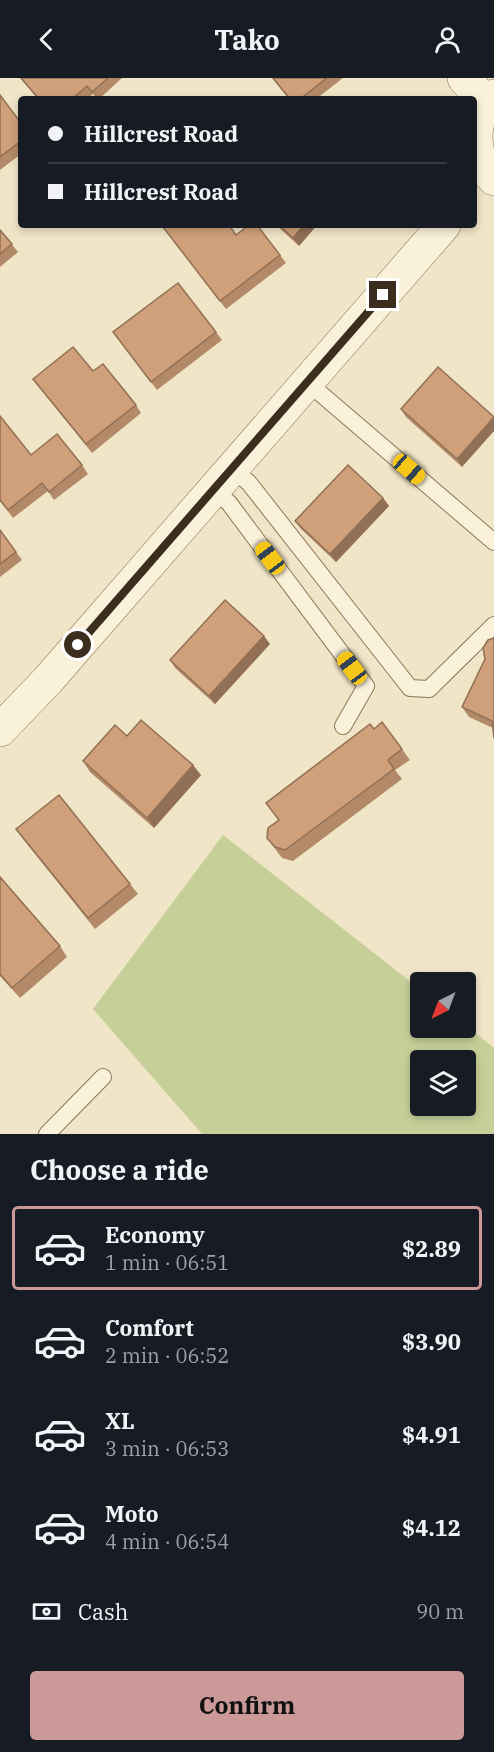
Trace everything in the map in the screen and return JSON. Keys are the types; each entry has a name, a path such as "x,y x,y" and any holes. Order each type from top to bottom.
{"street":[{"path":"464,78 490,99 477,132"},
{"path":"477,144 485,180"},
{"path":"0,730 48,680 441,228"}],"lane":[{"path":"307,382 494,542"},
{"path":"343,726 366,686 230,503 223,478 249,483 410,688 429,689 494,625"},
{"path":"54,1132 103,1077"}],"green space":[{"path":"223,835 410,981 410,1038 476,1038 476,1034 494,1048 494,1134 202,1134 93,1009"}],"building":[{"path":"21,78 108,78 92,92 87,86 75,96 36,96"},
{"path":"273,78 327,78 304,96 288,96"},
{"path":"0,95 18,119 18,143 0,157"},
{"path":"164,228 231,228 236,235 245,228 259,228 280,255 220,301"},
{"path":"282,228 301,228 293,238"},
{"path":"0,230 12,244 0,254"},
{"path":"178,283 216,332 151,382 113,332"},
{"path":"73,347 93,371 103,364 136,405 86,444 33,379"},
{"path":"438,367 494,417 457,459 401,409"},
{"path":"0,416 31,455 57,434 82,465 49,492 42,483 8,510 0,500"},
{"path":"348,465 383,498 330,554 295,521"},
{"path":"0,530 16,552 0,564"},
{"path":"225,600 264,636 209,696 170,660"},
{"path":"494,638 494,738 492,721 462,707 485,659 483,648 488,640"},
{"path":"141,720 193,765 147,818 83,761 115,725 127,736"},
{"path":"382,722 402,749 388,760 394,769 285,850 275,847 267,838 268,828 279,820 266,803 370,724 374,729"},
{"path":"59,795 130,884 88,918 16,829"},
{"path":"0,877 60,946 12,988 0,974"}],"route":[{"path":"78,645 383,295"}]}
